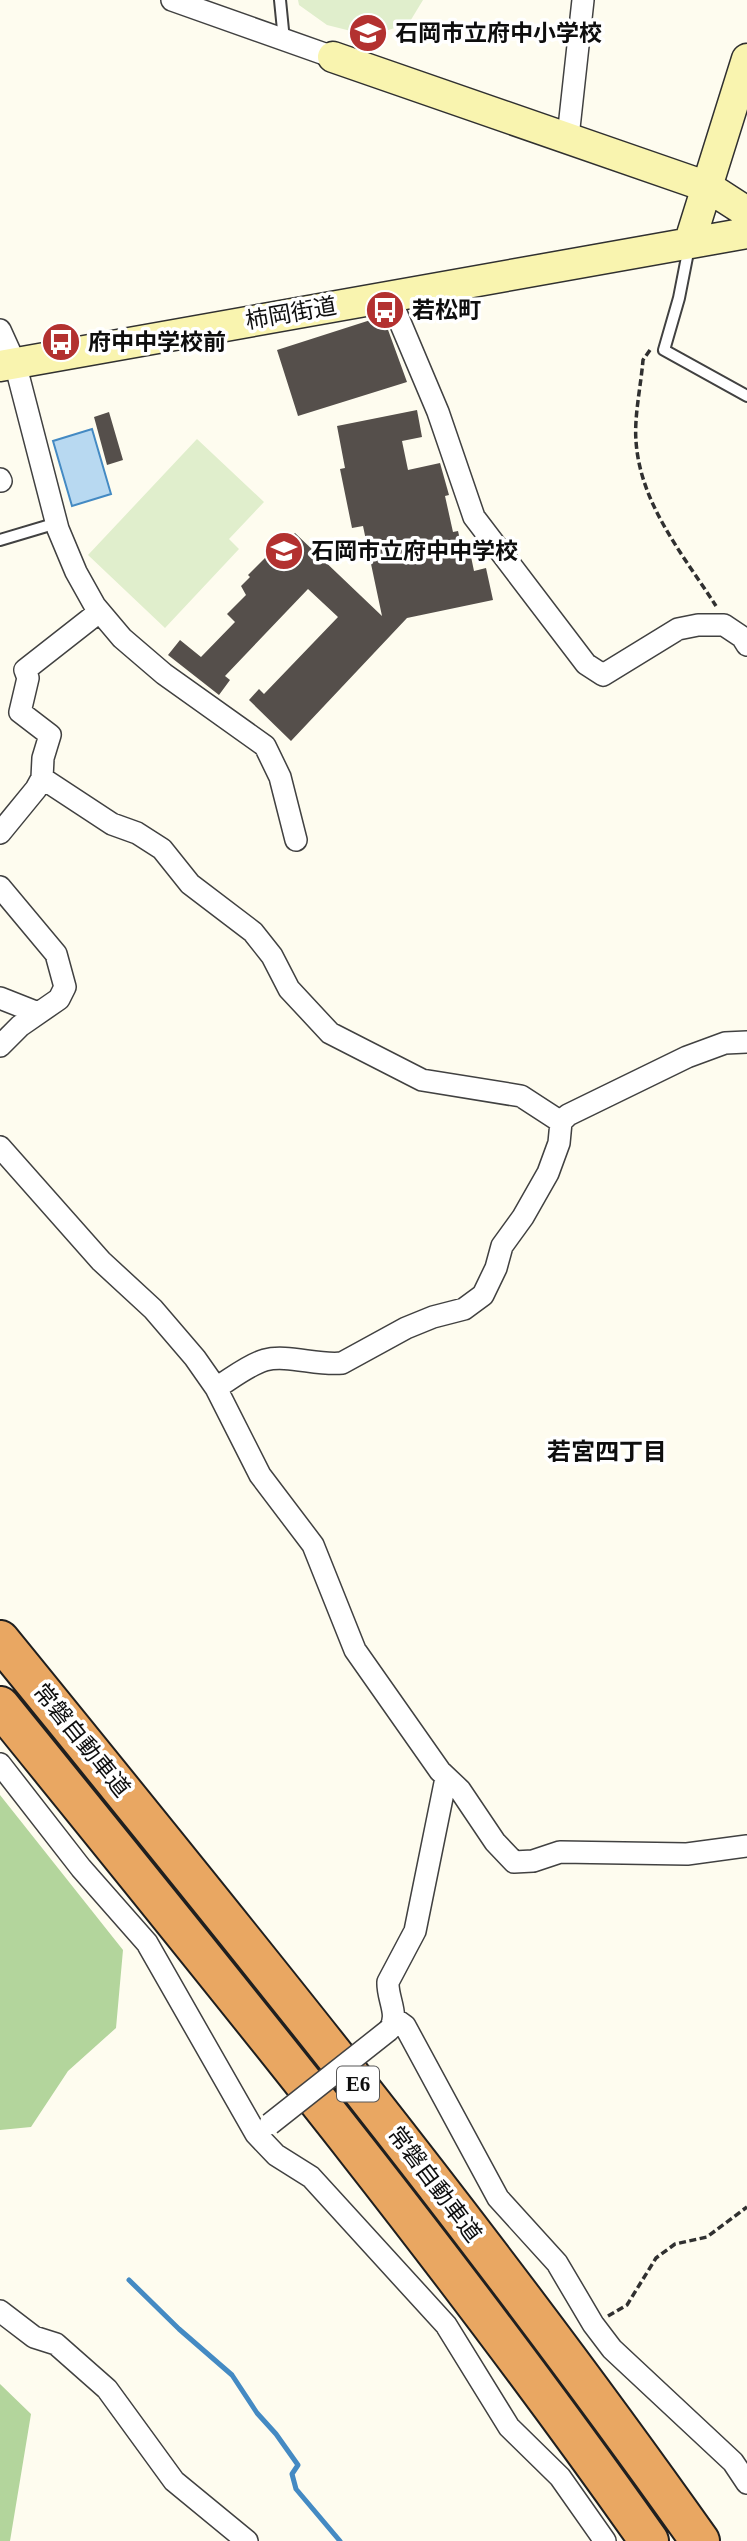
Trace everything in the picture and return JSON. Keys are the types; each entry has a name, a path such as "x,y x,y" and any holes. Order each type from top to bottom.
{"highway":[{"name":"常磐自動車道","path":"0,1640 249,1945 431,2177 700,2541"},
{"name":"常磐自動車道","path":"0,1706 218,1974 399,2205 649,2541"}],"street":[{"path":"172,0 708,187 747,212"},
{"path":"568,137 583,0"},
{"path":"690,241 747,59"},
{"name":"柿岡街道","path":"8,364 747,233"},
{"path":"389,296 438,412 474,517 586,663 603,675 678,629 698,625 724,625 742,637 747,645"},
{"path":"0,330 57,523 76,572 99,612 122,638 164,674 265,746 280,777 296,840"},
{"path":"0,833 42,778 43,758 50,735 20,712 28,678 25,670 99,612"},
{"path":"42,778 112,824 136,833 162,849 190,884 253,932 272,956 289,989 330,1033 422,1080 521,1096 561,1122"},
{"path":"0,887 57,954 63,973 64,993 53,1005 20,1026 0,1046"},
{"path":"0,998 38,1013"},
{"path":"216,1388 263,1361 275,1359 342,1363 406,1328 464,1309 474,1303 489,1285 502,1246 523,1217 548,1173 559,1143 561,1122 568,1115 687,1056 724,1042 747,1042"},
{"path":"0,1147 100,1261 174,1332 216,1388 260,1475 313,1545 355,1650 446,1778 460,1790 495,1842 514,1862 533,1861 560,1852 687,1854 747,1846"},
{"path":"0,1764 81,1868 147,1943 263,2129 275,2155 311,2177 446,2325 509,2427 561,2477 606,2541"},
{"path":"391,2024 388,1982 415,1931 446,1778"},
{"path":"263,2129 391,2024 405,2026 498,2198 557,2263 593,2324 612,2349 733,2462 747,2483"},
{"path":"0,2311 34,2337 56,2344 97,2379 174,2481 247,2541"}],"lane":[{"path":"280,0 284,40"},
{"path":"690,241 680,298 664,350 747,396"},
{"path":"0,540 57,523"}],"path":[{"path":"666,343 654,343 643,360 636,441 654,508 717,608 719,625"},
{"path":"593,2324 627,2305 656,2258 675,2244 707,2237 747,2207"}],"green space":[{"path":"298,0 423,0 409,23 371,36 327,25 299,5"},
{"path":"197,439 264,502 229,539 239,549 165,628 88,555"},
{"path":"0,1795 123,1950 116,2028 68,2071 31,2127 0,2130"},
{"path":"0,2384 31,2414 10,2541 0,2541"}],"water":[{"path":"92,429 111,494 72,506 53,441"}],"building":[{"path":"383,316 407,382 298,416 277,350"},
{"path":"417,410 422,437 402,441 408,470 440,463 449,495 445,496 453,532 458,531 461,544 468,542 474,571 486,568 493,600 407,618 291,741 249,700 259,689 264,694 338,617 308,589 225,676 230,680 219,695 168,655 180,640 201,657 235,622 227,614 246,595 241,586 250,577 248,575 279,544 281,547 295,533 382,616 363,526 352,528 340,469 345,468 337,426"},
{"path":"109,412 123,460 107,465 94,417"}],"waterway":[{"path":"129,2280 179,2329 232,2375 257,2413 298,2465 292,2474 296,2489 340,2541"}],"place":[{"name":"石岡市立府中小学校","path":"368,33"},
{"name":"若松町","path":"385,310"},
{"name":"府中中学校前","path":"61,342"},
{"name":"石岡市立府中中学校","path":"284,551"}],"district":[{"name":"若宮四丁目","path":"607,1452"}]}
